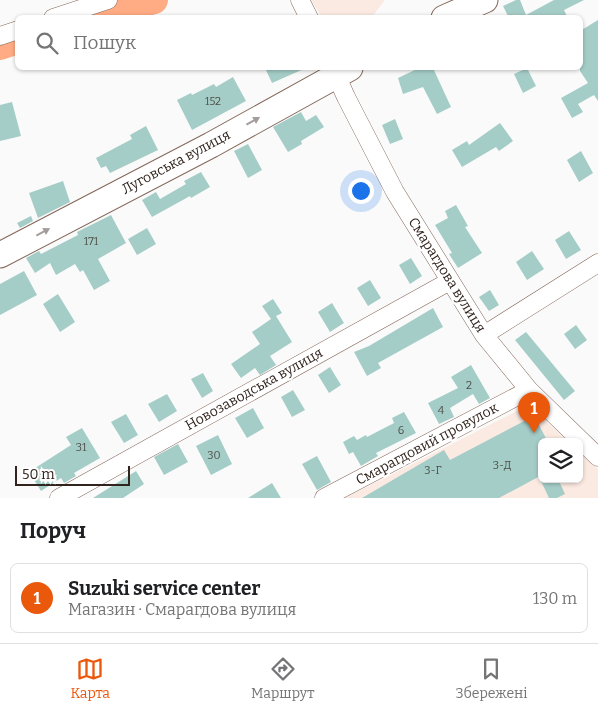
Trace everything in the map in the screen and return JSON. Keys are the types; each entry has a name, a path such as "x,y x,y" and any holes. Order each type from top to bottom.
{"street":[{"path":"62,15 108,0"},
{"path":"300,0 308,15"},
{"path":"451,15 485,0"},
{"path":"0,36 15,31"},
{"name":"Луговська вулиця","path":"0,255 210,144 340,70"},
{"name":"Смарагдова вулиця","path":"340,70 395,192 484,335 529,390 598,457"},
{"path":"484,335 598,264"},
{"name":"Новозаводська вулиця","path":"59,498 450,281"},
{"name":"Смарагдовий провулок","path":"324,498 529,390"}],"shaded area":[{"path":"311,0 385,0 374,15 320,15"},
{"path":"529,405 564,438 538,438 538,483 583,483 583,456 598,469 598,498 345,498"}],"building":[{"path":"520,0 526,15 508,15 503,6"},
{"path":"554,0 584,0 564,10 566,15 526,15"},
{"path":"598,20 598,101 594,95 578,104 583,112 572,118 561,98 588,83 580,71 583,70 583,29"},
{"path":"266,70 301,70 272,83"},
{"path":"415,70 434,70 451,107 437,114 423,87 403,94 398,78"},
{"path":"528,70 536,86 523,93 514,74"},
{"path":"233,77 246,101 192,130 177,100 214,84 216,87"},
{"path":"12,102 21,136 0,141 0,105"},
{"path":"301,112 306,121 316,115 324,127 301,141 302,144 288,152 273,127"},
{"path":"395,119 403,139 390,144 382,125"},
{"path":"500,123 513,141 499,151 496,147 462,167 452,150 467,141 469,145"},
{"path":"146,126 158,150 110,173 106,166 101,168 96,158 132,139 130,135"},
{"path":"248,144 262,170 248,178 234,151"},
{"path":"581,151 593,173 579,182 567,160"},
{"path":"201,172 210,187 152,217 142,200 156,192 160,199 186,184 184,181"},
{"path":"63,181 70,202 38,218 29,193"},
{"path":"456,205 468,226 465,227 482,253 458,268 449,254 452,253 435,225 448,218 445,211"},
{"path":"111,215 126,243 98,259 110,281 94,290 83,270 80,272 75,264 56,275 50,263 35,273 26,258 39,251 41,254 78,235 77,232"},
{"path":"31,216 33,221 20,228 17,223"},
{"path":"147,228 156,244 137,255 128,239"},
{"path":"569,231 581,250 566,259 555,240"},
{"path":"532,251 544,269 527,280 516,262"},
{"path":"411,258 422,276 410,284 399,265"},
{"path":"24,271 37,295 0,315 0,284"},
{"path":"370,280 381,298 368,306 357,288"},
{"path":"490,290 499,305 489,311 479,297"},
{"path":"58,294 75,322 60,332 43,304"},
{"path":"273,299 282,313 276,316 292,342 270,356 276,365 260,375 255,368 241,378 231,364 260,344 252,332 271,319 262,306"},
{"path":"332,303 344,323 330,332 318,312"},
{"path":"433,308 443,327 378,363 381,368 367,376 354,352 369,346"},
{"path":"576,325 587,340 575,349 564,334"},
{"path":"526,332 575,391 564,400 515,340"},
{"path":"471,365 490,398 479,404 473,394 450,408 454,417 439,424 428,403 458,388 451,377"},
{"path":"330,367 341,385 329,393 318,375"},
{"path":"203,373 213,391 202,398 191,379"},
{"path":"293,390 305,410 292,417 281,397"},
{"path":"167,394 177,411 159,422 148,404"},
{"path":"253,408 264,428 247,438 235,418"},
{"path":"404,412 416,433 376,453 378,456 361,466 353,452 349,454 343,442 354,436 357,440 366,435 367,437 394,423 392,418"},
{"path":"126,414 138,435 124,443 111,422"},
{"path":"534,416 546,438 538,438 538,477 499,498 362,498 444,450 450,460"},
{"path":"82,428 100,458 74,473 76,476 64,483 61,478 41,491 29,472 71,445 66,437"},
{"path":"218,435 232,464 211,475 196,446"},
{"path":"178,444 188,462 164,475 154,457"},
{"path":"317,456 331,482 317,490 302,464"},
{"path":"136,471 144,484 123,498 93,498"},
{"path":"272,483 281,498 248,498"},
{"path":"542,483 560,483 565,494 557,498 549,498"}],"waterway":[{"path":"102,15 154,0"},
{"path":"0,46 15,41"}],"place":[{"name":"Suzuki service center","path":"534,433"}]}
